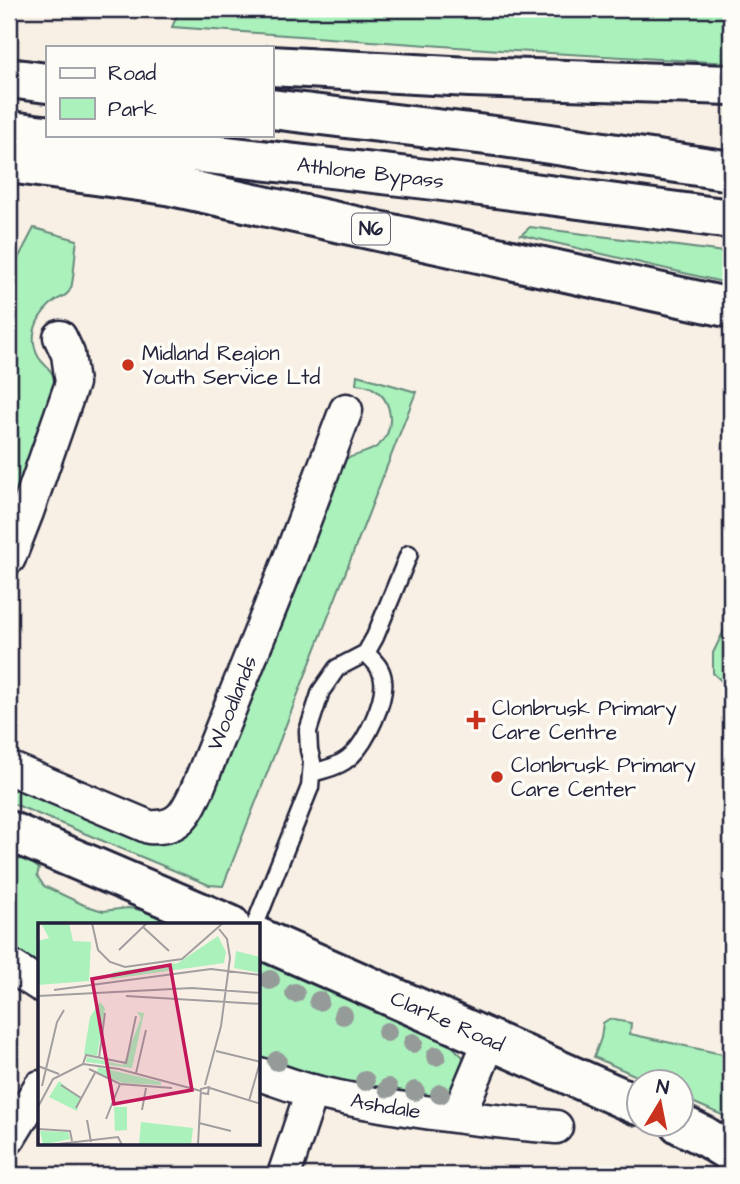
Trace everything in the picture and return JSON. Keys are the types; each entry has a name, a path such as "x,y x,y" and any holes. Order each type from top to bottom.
{"main road":[{"path":"9,54 46,56"},
{"path":"273,66 470,77 731,85"},
{"path":"9,78 46,83"},
{"path":"273,109 503,137 731,171"},
{"name":"Athlone Bypass","path":"9,131 46,135"},
{"name":"Athlone Bypass","path":"52,136 435,180 731,219"},
{"name":"N6","path":"9,163 167,185 731,308"},
{"path":"9,831 225,923"},
{"name":"Clarke Road","path":"261,939 624,1098"}],"street":[{"path":"9,558 72,383 68,354 60,337"},
{"name":"Woodlands","path":"9,768 149,827 168,827 180,819 203,777 346,410"},
{"path":"9,965 38,984"},
{"path":"460,1116 490,1040"},
{"name":"Ashdale","path":"261,1075 312,1091 382,1106 555,1127"},
{"path":"9,1138 38,1090"},
{"path":"284,1175 312,1091"}],"lane":[{"path":"256,923 310,787 312,762 308,731 321,691 337,668 366,653 409,554"},
{"path":"312,773 336,766 352,755 371,727 383,691 383,680 375,661 366,653"}],"green space":[{"path":"180,9 731,9 731,63 172,27"},
{"path":"530,227 731,253 731,284 521,235"},
{"path":"34,228 77,240 70,291 45,310 35,328 36,353 53,375 57,385 9,529 9,276"},
{"path":"357,375 416,392 223,886 209,885 9,802 9,790 13,792 17,784 160,841 343,460 375,448 388,431 390,415 384,399 372,388 356,384"},
{"path":"729,620 729,688 713,673 713,653"},
{"path":"9,851 31,861 39,869 37,876 44,886 84,905 103,911 128,908 145,911 172,923 38,923 38,966 9,949"},
{"path":"261,962 344,996 452,1046 463,1057 464,1065 453,1096 443,1103 357,1089 261,1062"},
{"path":"609,1019 631,1023 630,1034 731,1056 731,1119 694,1103 694,1068 624,1068 624,1070 594,1057 603,1023"}],"place":[{"name":"Midland Region Youth Service Ltd","path":"128,365"},
{"name":"Clonbrusk Primary Care Centre","path":"476,720"},
{"name":"Clonbrusk Primary Care Center","path":"497,777"}]}
